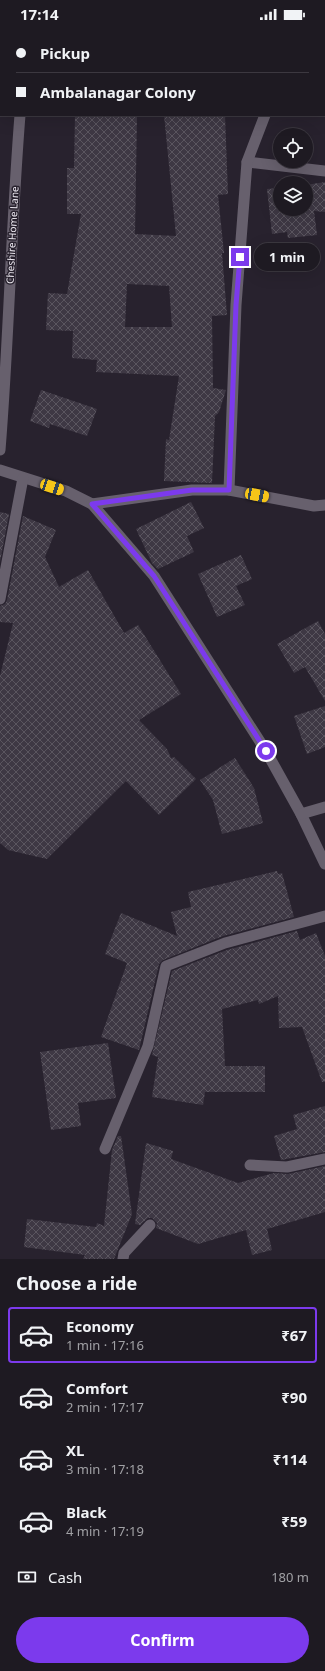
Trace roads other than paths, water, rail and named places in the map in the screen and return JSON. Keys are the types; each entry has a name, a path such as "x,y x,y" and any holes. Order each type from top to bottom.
{"street":[{"name":"Cheshire Home Lane","path":"0,450 5,385 12,213 20,116"},
{"path":"229,490 236,305 247,162 265,116"},
{"path":"247,162 325,171"},
{"path":"0,470 66,491 92,504 154,576 266,751 301,814 325,864"},
{"path":"0,599 23,478"},
{"path":"92,504 192,490 229,490 314,506 325,504"},
{"path":"301,814 325,807"},
{"path":"105,1148 148,1046 166,966 224,943 325,916"},
{"path":"250,1165 287,1167 325,1159"},
{"path":"122,1259 124,1253 150,1225"}]}
